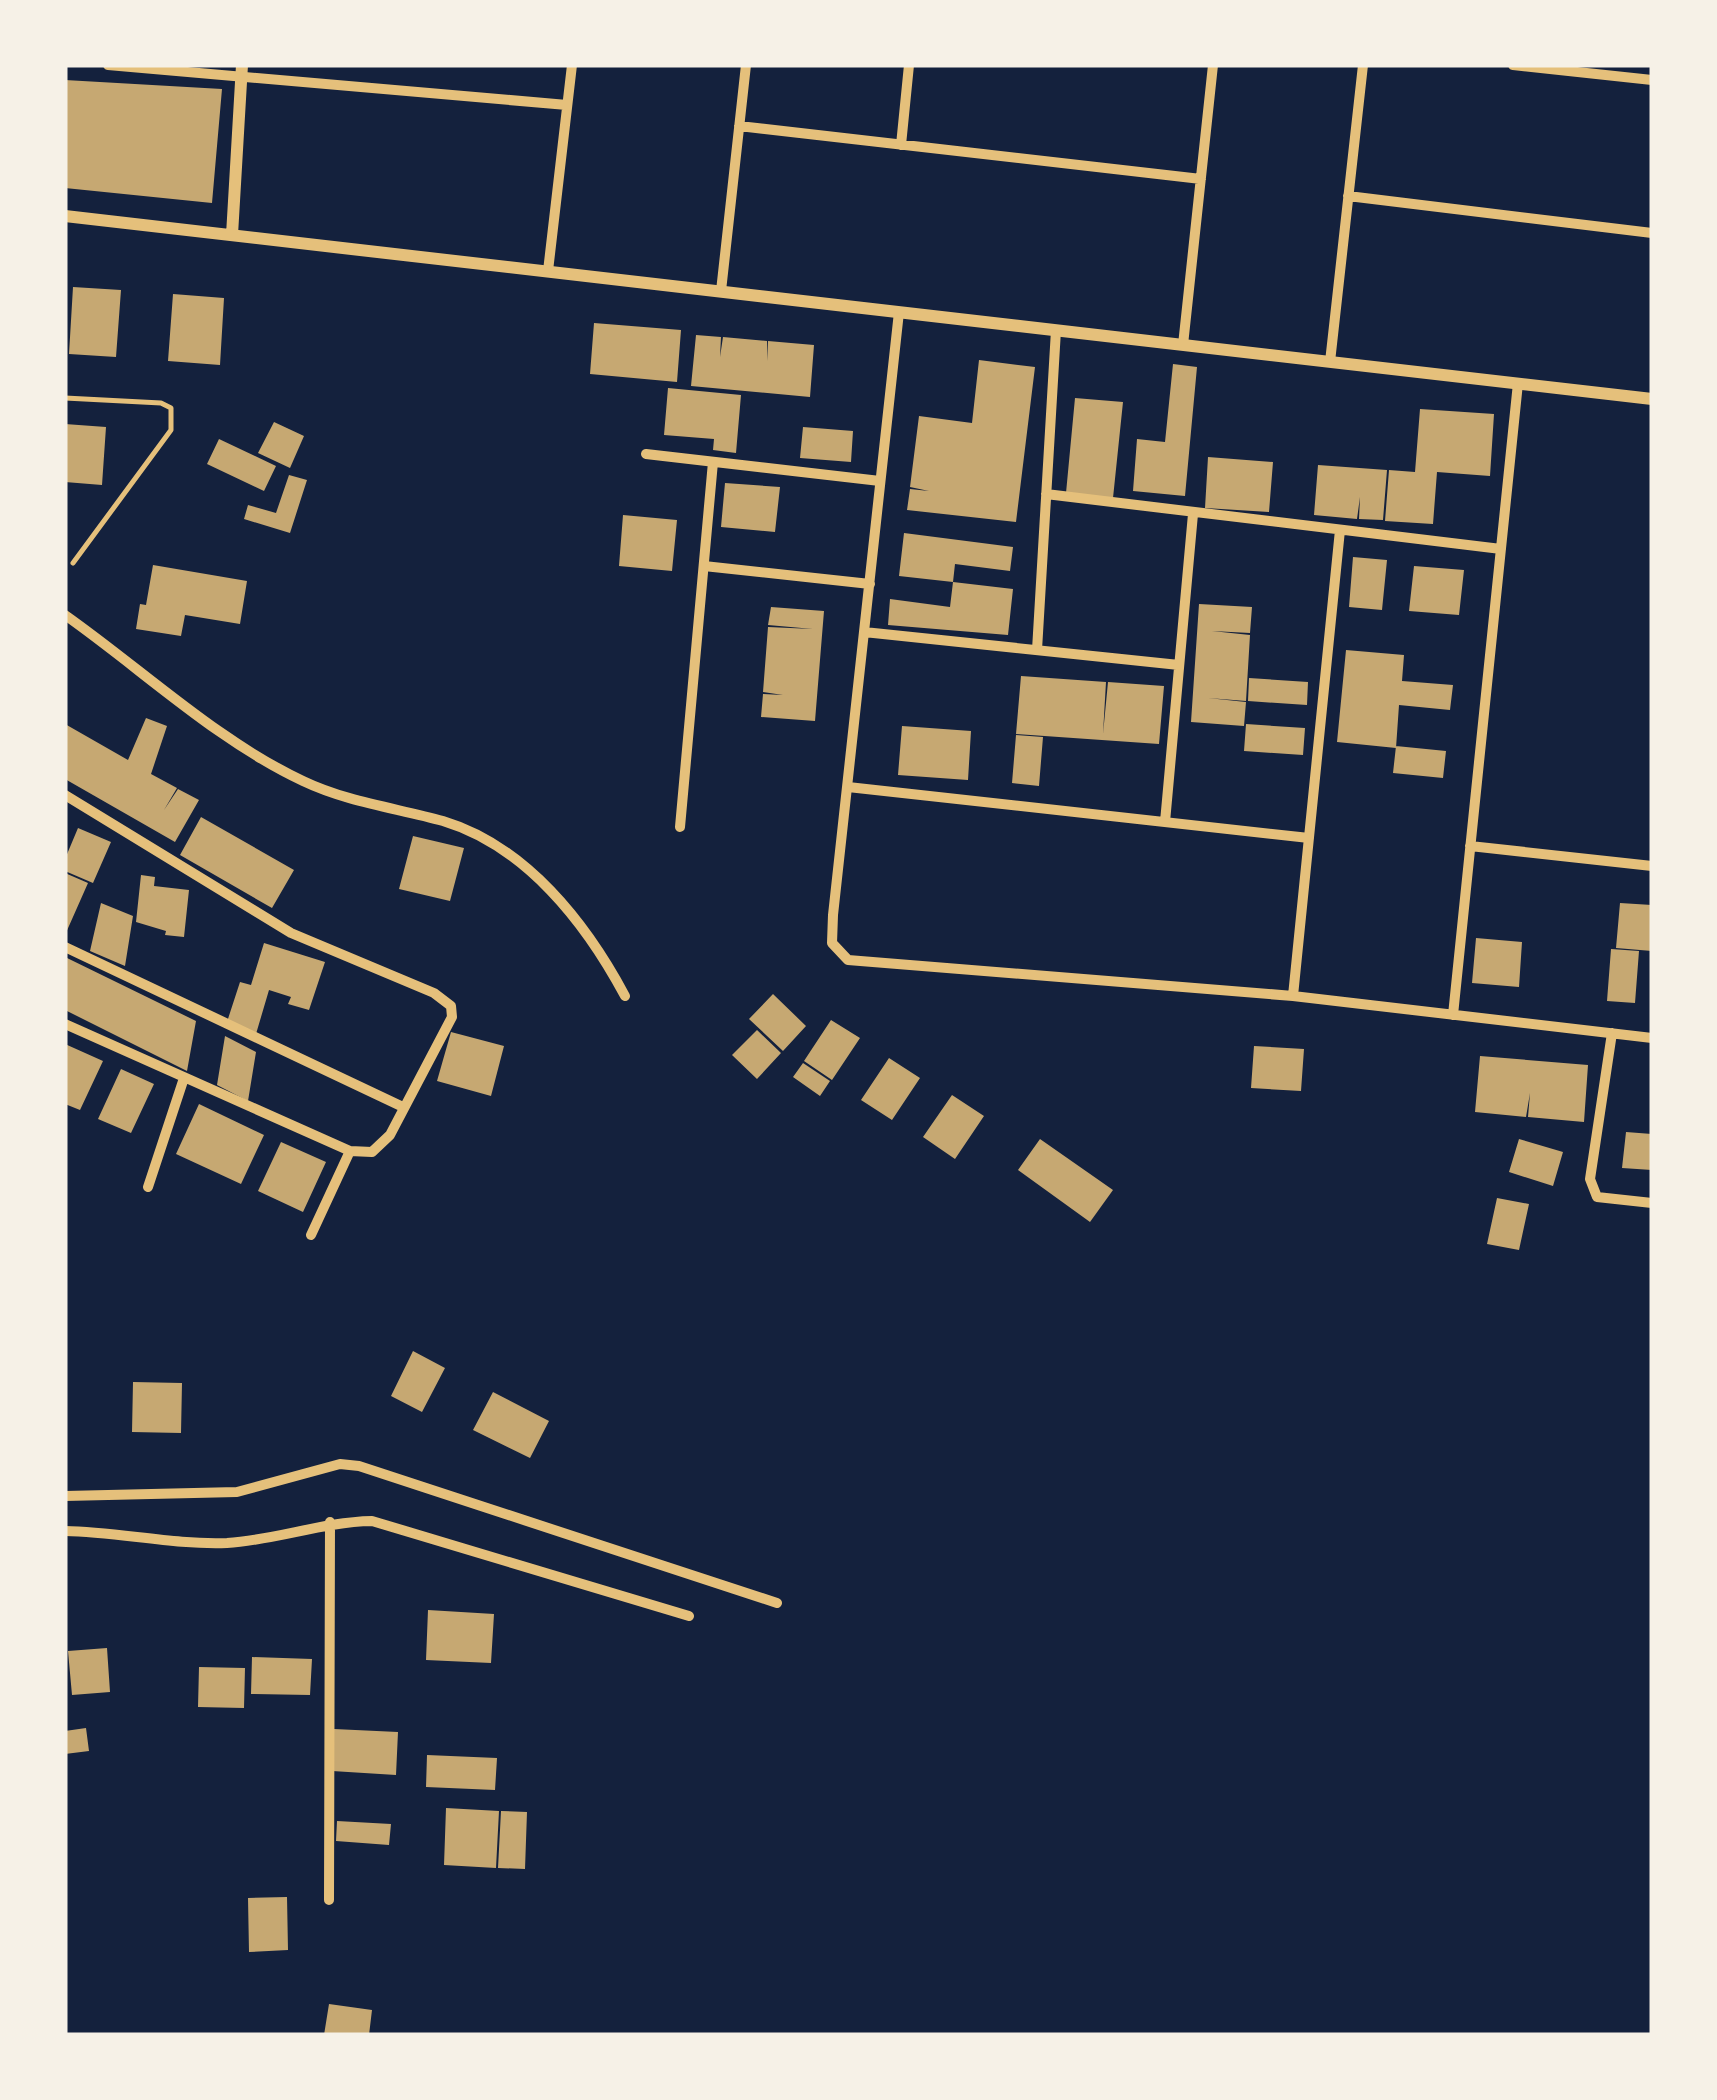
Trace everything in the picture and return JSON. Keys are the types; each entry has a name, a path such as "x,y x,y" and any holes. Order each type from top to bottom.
{"street":[{"path":"108,65 242,71 567,105"},
{"path":"548,271 572,65"},
{"path":"721,291 746,65"},
{"path":"902,145 908,65"},
{"path":"1183,344 1213,65"},
{"path":"1330,362 1363,65"},
{"path":"1513,65 1652,80"},
{"path":"232,235 242,71"},
{"path":"739,126 1201,180"},
{"path":"1348,196 1652,233"},
{"path":"65,216 1652,399"},
{"path":"898,312 832,943 848,960 1293,996 1652,1038"},
{"path":"1037,650 1056,330"},
{"path":"1453,1014 1518,383"},
{"path":"646,454 880,481"},
{"path":"680,827 713,462"},
{"path":"1046,494 1501,549"},
{"path":"1165,822 1192,514"},
{"path":"1293,996 1340,530"},
{"path":"704,566 870,584"},
{"path":"65,615 137,671 302,781 348,799 482,835 512,856 575,916 602,952 625,996"},
{"path":"864,632 1179,664"},
{"path":"848,787 1309,838"},
{"path":"65,795 291,933 434,993 451,1006 452,1017 390,1134 372,1152 350,1151 65,1024"},
{"path":"1470,846 1652,866"},
{"path":"65,947 403,1107"},
{"path":"1612,1033 1590,1180 1597,1196 1652,1204"},
{"path":"148,1187 184,1078"},
{"path":"311,1234 350,1151"},
{"path":"65,1496 209,1495 340,1464 360,1466 778,1603"},
{"path":"65,1531 225,1543 265,1539 330,1522 372,1521 689,1616"},
{"path":"329,1900 330,1522"}],"lane":[{"path":"65,398 161,403 171,408 174,418 171,430 73,563"}],"building":[{"path":"65,80 222,89 212,203 65,188"},
{"path":"73,287 121,290 116,357 69,354"},
{"path":"173,294 224,298 220,365 168,361"},
{"path":"594,323 681,330 677,382 590,374"},
{"path":"696,335 721,337 720,357 723,337 767,341 767,361 768,341 814,345 810,397 691,386"},
{"path":"979,360 1035,367 1016,522 907,510 910,489 929,491 910,487 919,416 972,423"},
{"path":"1173,364 1197,367 1185,496 1133,491 1137,439 1165,442"},
{"path":"668,388 741,395 736,453 713,450 714,439 664,435"},
{"path":"1075,398 1123,402 1113,498 1066,493"},
{"path":"1420,409 1494,414 1490,476 1437,472 1433,524 1385,521 1389,470 1415,472"},
{"path":"274,422 304,436 290,468 258,453"},
{"path":"65,424 106,427 102,485 65,482"},
{"path":"803,427 853,431 851,462 800,458"},
{"path":"219,439 276,466 264,491 207,464"},
{"path":"1208,457 1273,462 1269,512 1205,508"},
{"path":"1318,465 1387,470 1383,520 1359,519 1360,497 1357,519 1314,515"},
{"path":"289,475 307,480 290,533 244,519 248,505 276,513"},
{"path":"725,483 780,487 775,532 721,527"},
{"path":"623,515 677,520 672,571 619,566"},
{"path":"904,533 1013,547 1010,571 955,564 953,582 899,576"},
{"path":"1353,557 1387,560 1382,610 1349,607"},
{"path":"153,565 247,581 240,624 185,615 181,636 136,629 140,604 146,605"},
{"path":"1414,566 1464,570 1459,615 1409,611"},
{"path":"953,582 1013,589 1008,635 888,625 890,599 950,607"},
{"path":"1199,604 1252,607 1250,633 1212,631 1250,635 1246,701 1208,698 1246,702 1244,726 1191,722"},
{"path":"771,607 824,611 815,721 761,717 763,694 783,695 763,692 768,627 813,629 768,625"},
{"path":"1346,650 1404,655 1402,681 1453,685 1450,710 1399,705 1396,748 1337,742"},
{"path":"1021,676 1106,682 1103,734 1108,682 1164,686 1159,744 1016,734"},
{"path":"1249,678 1308,682 1307,705 1248,701"},
{"path":"146,718 167,726 151,774 177,788 164,810 178,789 199,800 175,842 65,779 65,724 128,760"},
{"path":"1246,724 1305,728 1303,755 1244,751"},
{"path":"902,726 971,731 968,780 898,775"},
{"path":"1016,735 1043,737 1039,786 1012,783"},
{"path":"1396,746 1446,751 1443,778 1393,773"},
{"path":"201,817 294,870 272,908 180,855"},
{"path":"78,828 111,842 93,883 65,871 65,859"},
{"path":"413,836 464,848 450,901 399,889"},
{"path":"65,873 88,883 65,935"},
{"path":"141,875 155,877 154,886 189,890 184,937 165,935 166,931 136,922"},
{"path":"101,903 133,916 125,966 90,951"},
{"path":"1620,903 1652,905 1652,951 1616,948"},
{"path":"1476,938 1522,942 1519,987 1472,983"},
{"path":"264,943 325,962 309,1010 288,1004 291,997 269,990 256,1034 226,1025 240,982 251,985"},
{"path":"1611,949 1639,951 1635,1003 1607,1001"},
{"path":"65,957 196,1021 187,1071 65,1010"},
{"path":"773,994 806,1026 783,1051 749,1019"},
{"path":"831,1020 860,1038 832,1080 804,1061"},
{"path":"757,1030 781,1053 757,1079 732,1055"},
{"path":"451,1032 504,1046 491,1096 437,1081"},
{"path":"225,1036 256,1052 248,1101 217,1085"},
{"path":"65,1044 103,1061 80,1110 65,1104"},
{"path":"1254,1046 1304,1049 1301,1091 1251,1088"},
{"path":"1480,1056 1588,1065 1584,1122 1528,1117 1530,1093 1526,1117 1475,1112"},
{"path":"889,1058 920,1078 892,1120 861,1100"},
{"path":"803,1063 830,1081 820,1096 793,1077"},
{"path":"121,1069 154,1084 131,1133 98,1119"},
{"path":"952,1095 984,1116 955,1159 923,1137"},
{"path":"199,1104 264,1135 241,1184 176,1154"},
{"path":"1626,1132 1652,1134 1652,1170 1622,1168"},
{"path":"1040,1139 1113,1190 1090,1222 1018,1170"},
{"path":"1519,1139 1563,1152 1553,1186 1509,1172"},
{"path":"281,1142 326,1162 303,1212 258,1191"},
{"path":"1497,1198 1529,1204 1519,1250 1487,1244"},
{"path":"413,1351 445,1368 422,1412 391,1396"},
{"path":"133,1382 182,1383 181,1433 132,1432"},
{"path":"493,1392 549,1421 530,1458 473,1430"},
{"path":"428,1610 494,1614 491,1663 426,1660"},
{"path":"107,1648 110,1692 72,1695 68,1651"},
{"path":"252,1657 312,1659 310,1695 251,1694"},
{"path":"199,1667 245,1668 244,1708 198,1707"},
{"path":"86,1728 89,1751 65,1754 65,1731"},
{"path":"334,1729 398,1732 396,1775 332,1771"},
{"path":"427,1755 497,1758 495,1790 426,1787"},
{"path":"446,1808 499,1811 496,1868 444,1865"},
{"path":"501,1811 527,1812 525,1869 498,1868"},
{"path":"337,1821 391,1824 389,1845 336,1841"},
{"path":"287,1897 288,1950 249,1952 248,1898"},
{"path":"329,2004 372,2010 369,2035 324,2035"}]}
